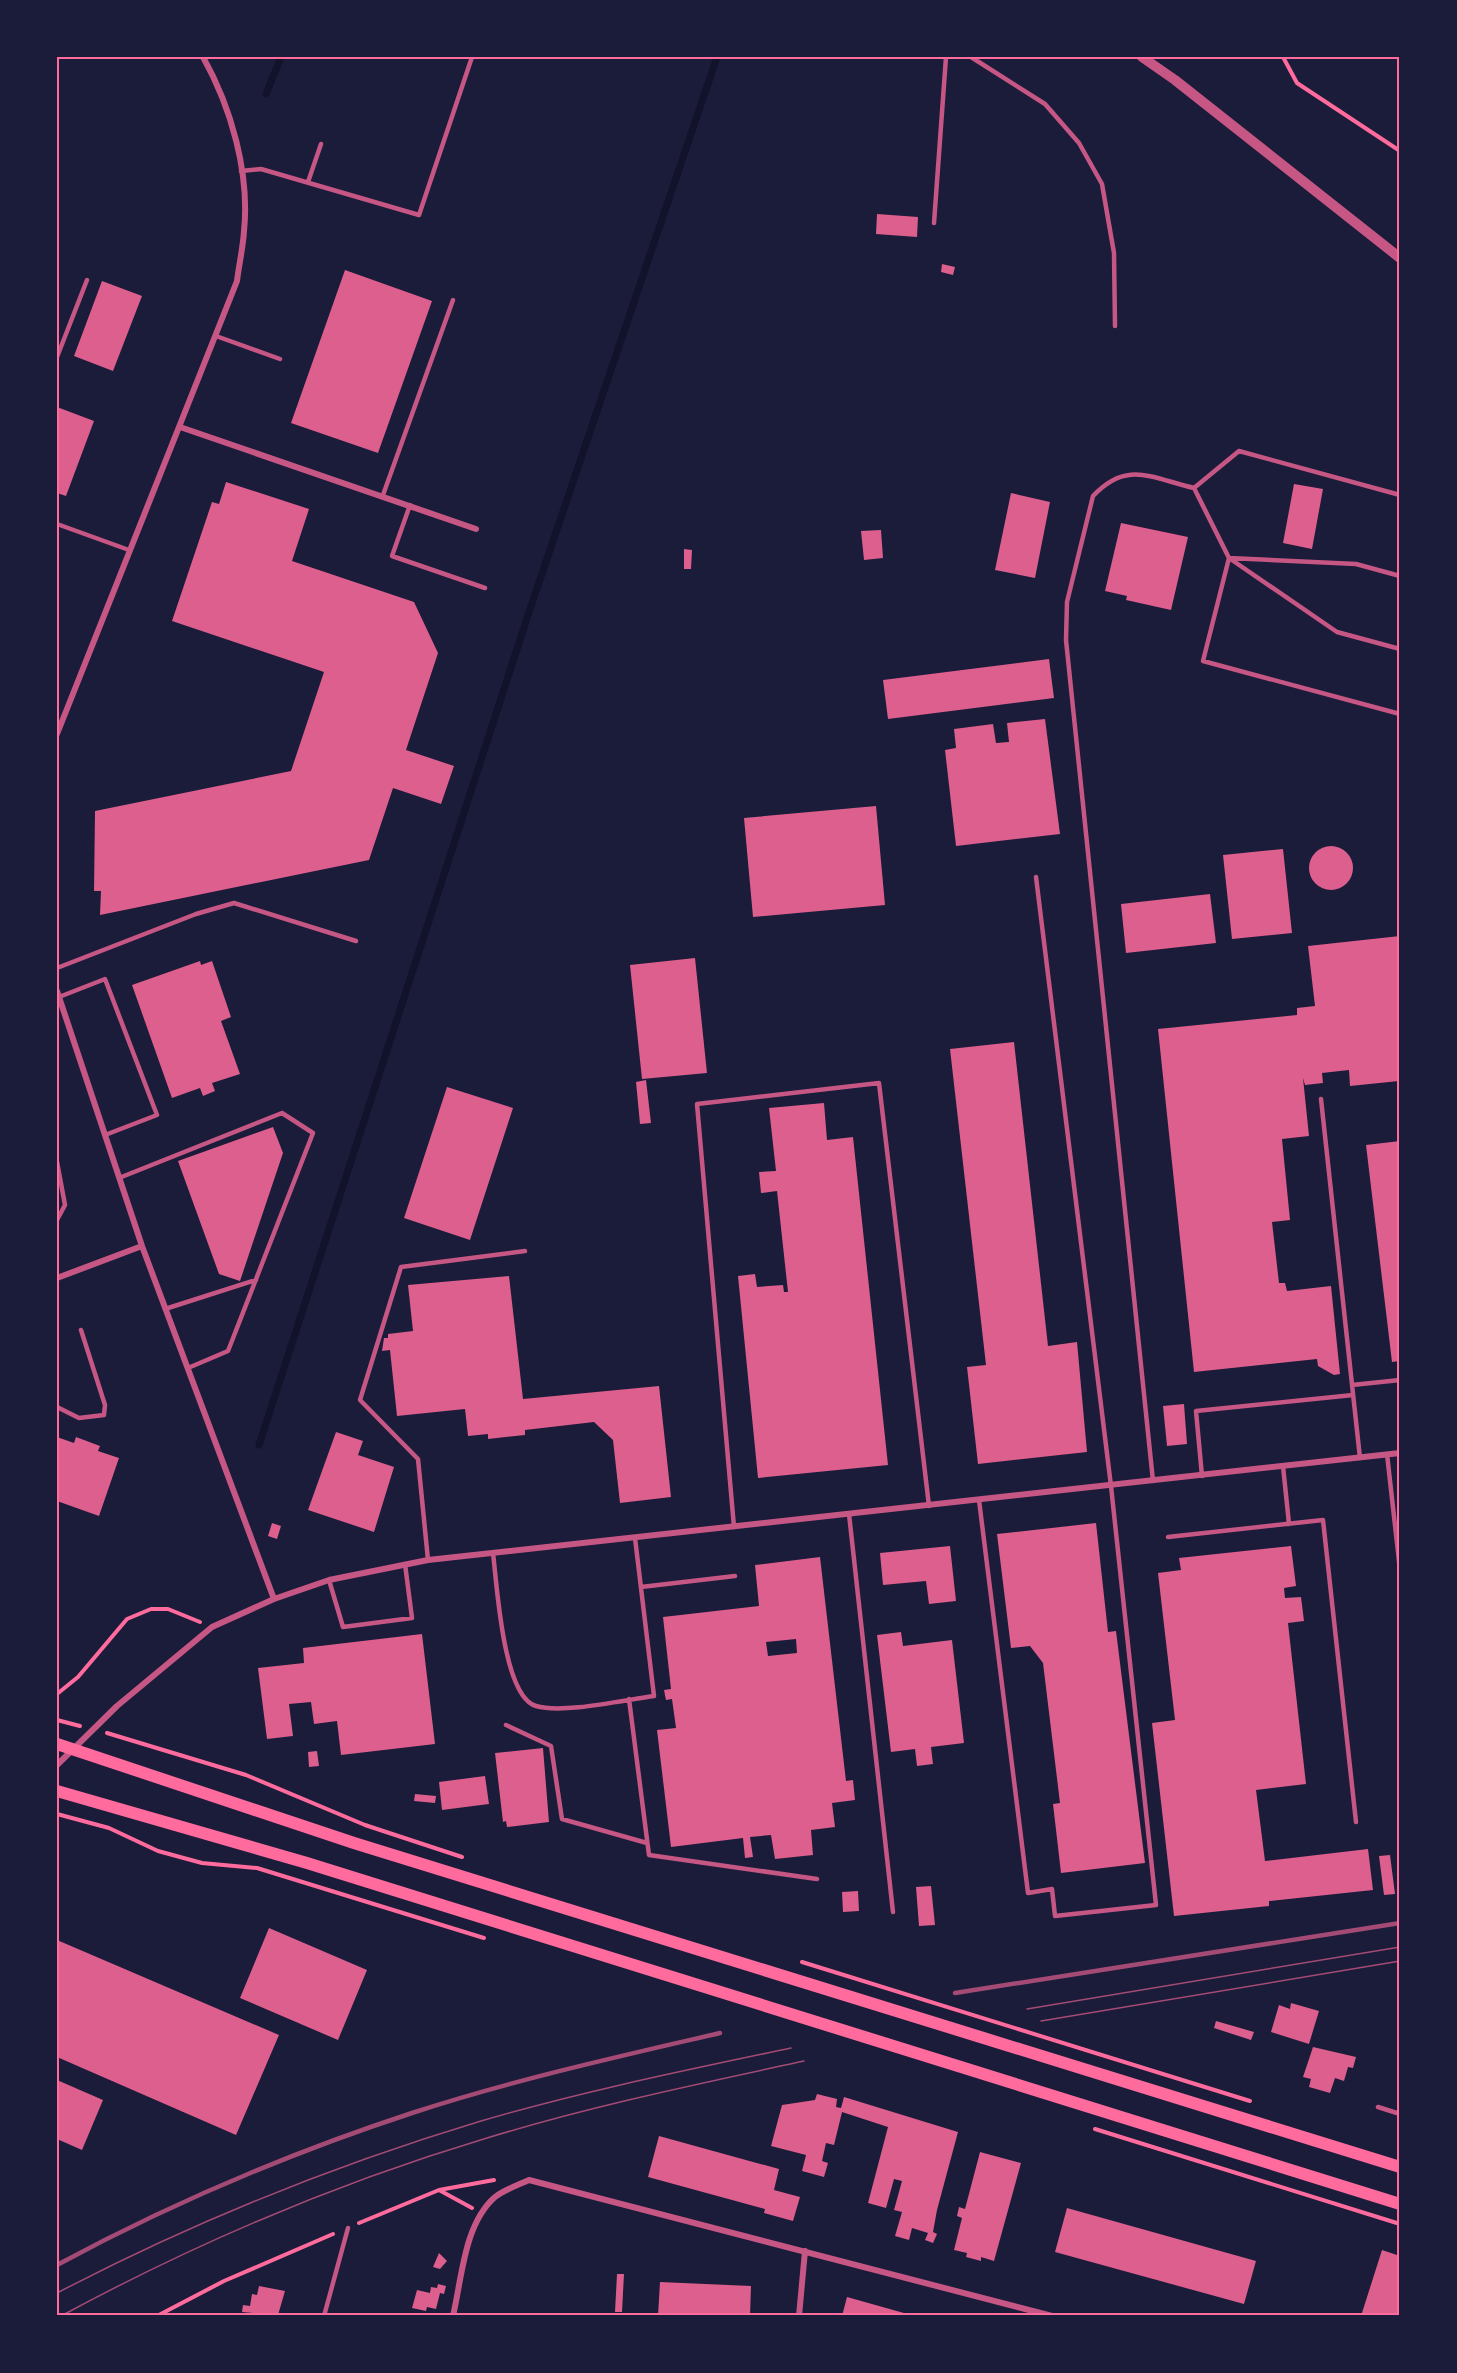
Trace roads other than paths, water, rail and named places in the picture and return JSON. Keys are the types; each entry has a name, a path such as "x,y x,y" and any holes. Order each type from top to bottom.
{"main road":[{"path":"57,1744 354,1844 1400,2167"},
{"path":"57,1791 307,1863 1400,2204"}],"street":[{"path":"57,734 237,281 243,239 241,171 234,136 217,81 203,57"},
{"path":"1142,57 1184,87 1400,258"},
{"path":"180,427 383,495 476,529"},
{"path":"58,994 142,1246 274,1599"},
{"path":"57,1278 142,1246"},
{"path":"57,1765 162,1666 212,1627 274,1599 329,1580 428,1560 1400,1453"},
{"path":"453,2316 473,2228 496,2196 529,2180 1052,2316"},
{"path":"799,2316 805,2251"}],"lane":[{"path":"241,171 261,169 419,215 472,57"},
{"path":"934,223 946,57"},
{"path":"971,57 1045,104 1079,143 1102,184 1114,253 1115,326"},
{"path":"308,182 321,144"},
{"path":"57,357 87,280"},
{"path":"383,495 453,300"},
{"path":"216,336 280,359"},
{"path":"1194,488 1239,451 1400,495"},
{"path":"1154,1481 1066,640 1067,602 1093,496 1105,483 1127,473 1194,488"},
{"path":"1194,488 1229,558 1337,632 1400,649"},
{"path":"410,505 392,556 485,588"},
{"path":"57,524 129,550"},
{"path":"1229,558 1356,564 1400,576"},
{"path":"1229,558 1203,661 1400,714"},
{"path":"979,1500 1028,1893 1052,1889 1055,1916 1156,1905 1111,1486 1036,877"},
{"path":"57,968 196,914 234,903 356,941"},
{"path":"58,994 105,979 157,1115 105,1135"},
{"path":"734,1527 697,1104 868,1084 879,1083 929,1506"},
{"path":"1322,1099 1360,1458"},
{"path":"119,1178 282,1113 313,1133 228,1351 188,1368"},
{"path":"57,1162 65,1205 57,1220"},
{"path":"428,1560 418,1459 360,1400 401,1267 525,1251"},
{"path":"165,1309 256,1280"},
{"path":"57,1407 79,1418 104,1415 105,1405 81,1330"},
{"path":"1352,1385 1400,1380"},
{"path":"1202,1476 1196,1412 1353,1395"},
{"path":"1388,1454 1397,1519 1400,1570"},
{"path":"1283,1466 1288,1524"},
{"path":"849,1515 893,1912"},
{"path":"1168,1537 1323,1520 1356,1822"},
{"path":"493,1553 508,1661 518,1692 526,1702 547,1708 654,1696 635,1538"},
{"path":"329,1580 343,1627 412,1618 405,1564"},
{"path":"641,1587 735,1576"},
{"path":"629,1699 649,1855 817,1879"},
{"path":"506,1725 551,1746 562,1819 647,1843"},
{"path":"1378,2107 1400,2114"},
{"path":"324,2316 348,2228"}],"waterway":[{"path":"266,94 281,57"},
{"path":"259,1445 530,609 717,57"}],"tram line":[{"path":"1027,2009 1400,1947"},
{"path":"1041,2021 1400,1961"},
{"path":"57,2293 212,2219 372,2156 481,2121 558,2100 791,2048"},
{"path":"61,2316 216,2239 323,2194 432,2155 526,2126 605,2106 804,2061"}],"railway":[{"path":"955,1993 1400,1923"},
{"path":"57,2265 143,2221 231,2181 366,2129 450,2101 527,2080 720,2033"}]}
